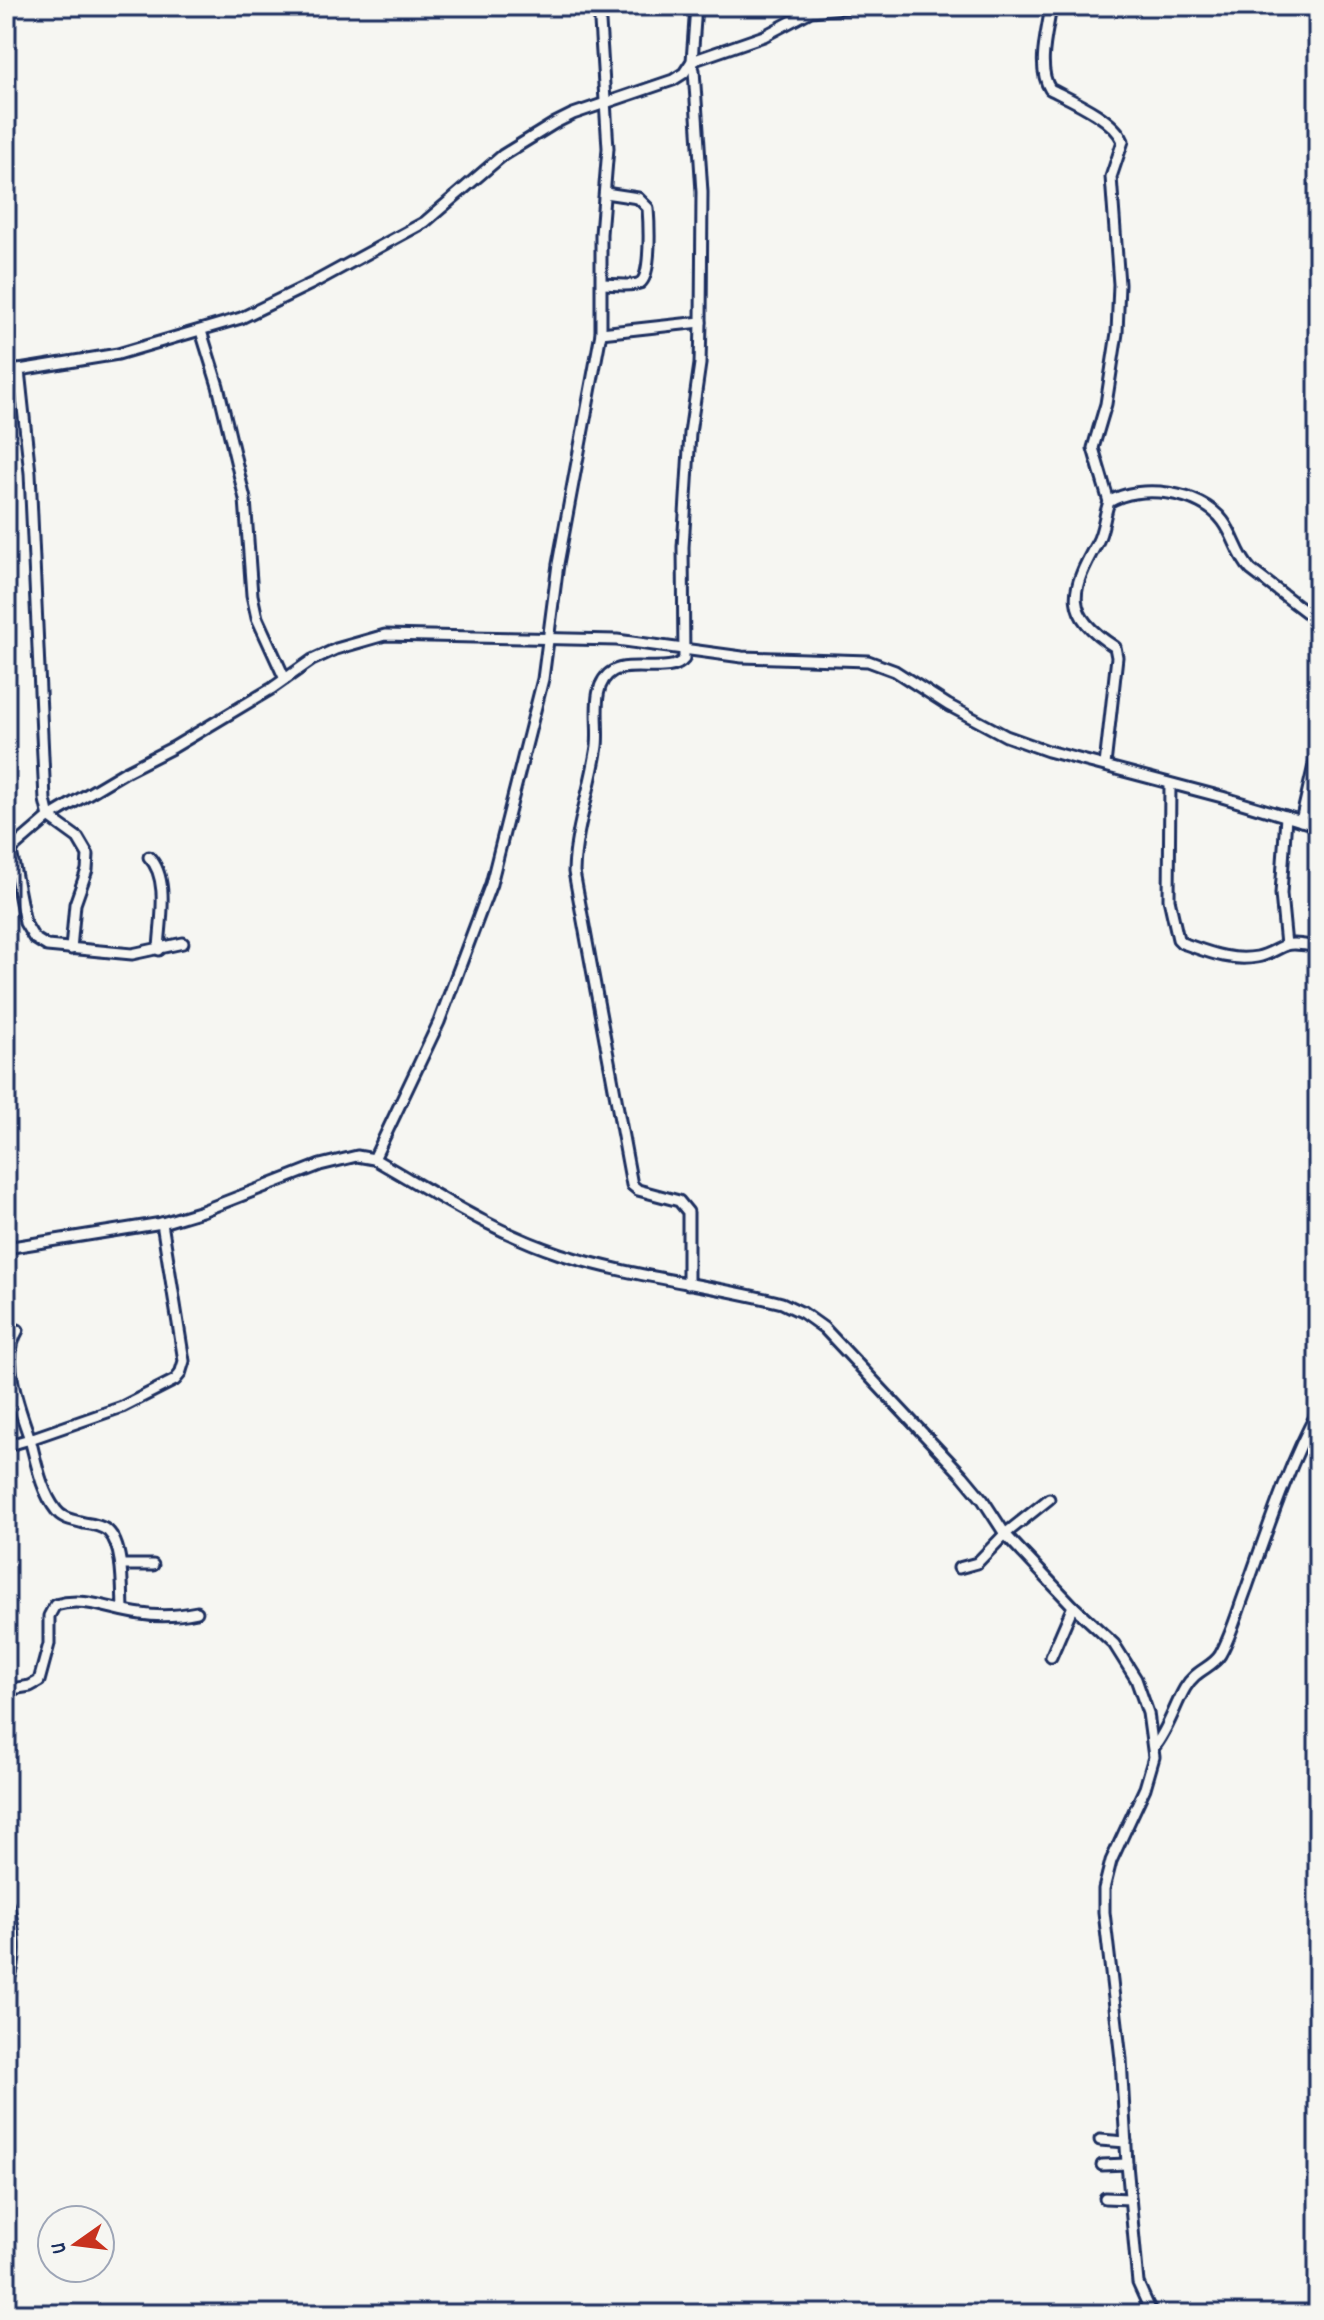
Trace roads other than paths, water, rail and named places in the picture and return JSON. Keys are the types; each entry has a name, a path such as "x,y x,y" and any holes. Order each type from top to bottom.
{"street":[{"path":"374,1159 439,1022 491,884 543,679 558,564 601,333 601,234 608,148 599,6"},
{"path":"688,1284 688,1212 679,1201 638,1190 632,1185 574,872 574,846 590,789 601,685 607,676 622,668 677,666 684,659 683,547 701,322 702,173 692,63 696,6"},
{"path":"6,372 118,354 241,318 425,222 503,155 573,114 673,80 692,63 764,36 811,11 865,6"},
{"path":"1051,6 1043,68 1046,84 1109,124 1123,141 1111,177 1119,284 1117,333 1106,404 1093,448 1109,502 1097,542 1081,571 1076,589 1080,614 1091,630 1115,647 1117,657 1105,765"},
{"path":"602,284 639,283 645,278 648,263 648,208 638,198 605,193"},
{"path":"601,333 701,322"},
{"path":"201,331 245,499 252,595 257,618 285,679"},
{"path":"19,370 30,473 45,800 49,817 78,838 88,855 87,870 75,904 71,949"},
{"path":"1109,502 1122,494 1141,490 1164,492 1195,501 1211,510 1224,522 1242,561 1318,621"},
{"path":"183,943 132,954 47,946 28,930 8,853 49,817 174,747 312,660 336,649 385,635 617,640 742,657 868,661 895,671 948,705 1006,736 1048,751 1318,826"},
{"path":"1301,821 1318,748"},
{"path":"1170,784 1169,899 1178,939 1220,956 1243,959 1272,953 1286,945 1318,947"},
{"path":"1286,816 1281,894 1286,945"},
{"path":"149,857 157,865 161,877 159,950"},
{"path":"6,1248 162,1223 202,1211 320,1165 357,1156 374,1159 512,1235 593,1264 782,1303 824,1328 963,1476 1005,1534 1073,1606 1093,1622 1127,1661 1148,1713 1154,1747"},
{"path":"6,1446 122,1407 162,1388 180,1374 184,1361 162,1223"},
{"path":"18,1330 11,1340 7,1358 43,1481 56,1512 107,1531 113,1538 121,1565 123,1610"},
{"path":"1152,2314 1138,2283 1104,1889 1111,1861 1145,1788 1154,1747 1188,1683 1200,1670 1214,1662 1223,1647 1300,1444 1318,1411"},
{"path":"959,1568 977,1563 1005,1534 1049,1499"},
{"path":"121,1565 153,1565"},
{"path":"6,1690 30,1686 39,1681 49,1644 49,1616 55,1605 83,1601 161,1616 197,1612"},
{"path":"1051,1657 1073,1606"},
{"path":"6,1901 13,1957 13,1971 6,1985"},
{"path":"1100,2140 1126,2142"},
{"path":"1102,2165 1127,2164"},
{"path":"1105,2198 1130,2199"}]}
